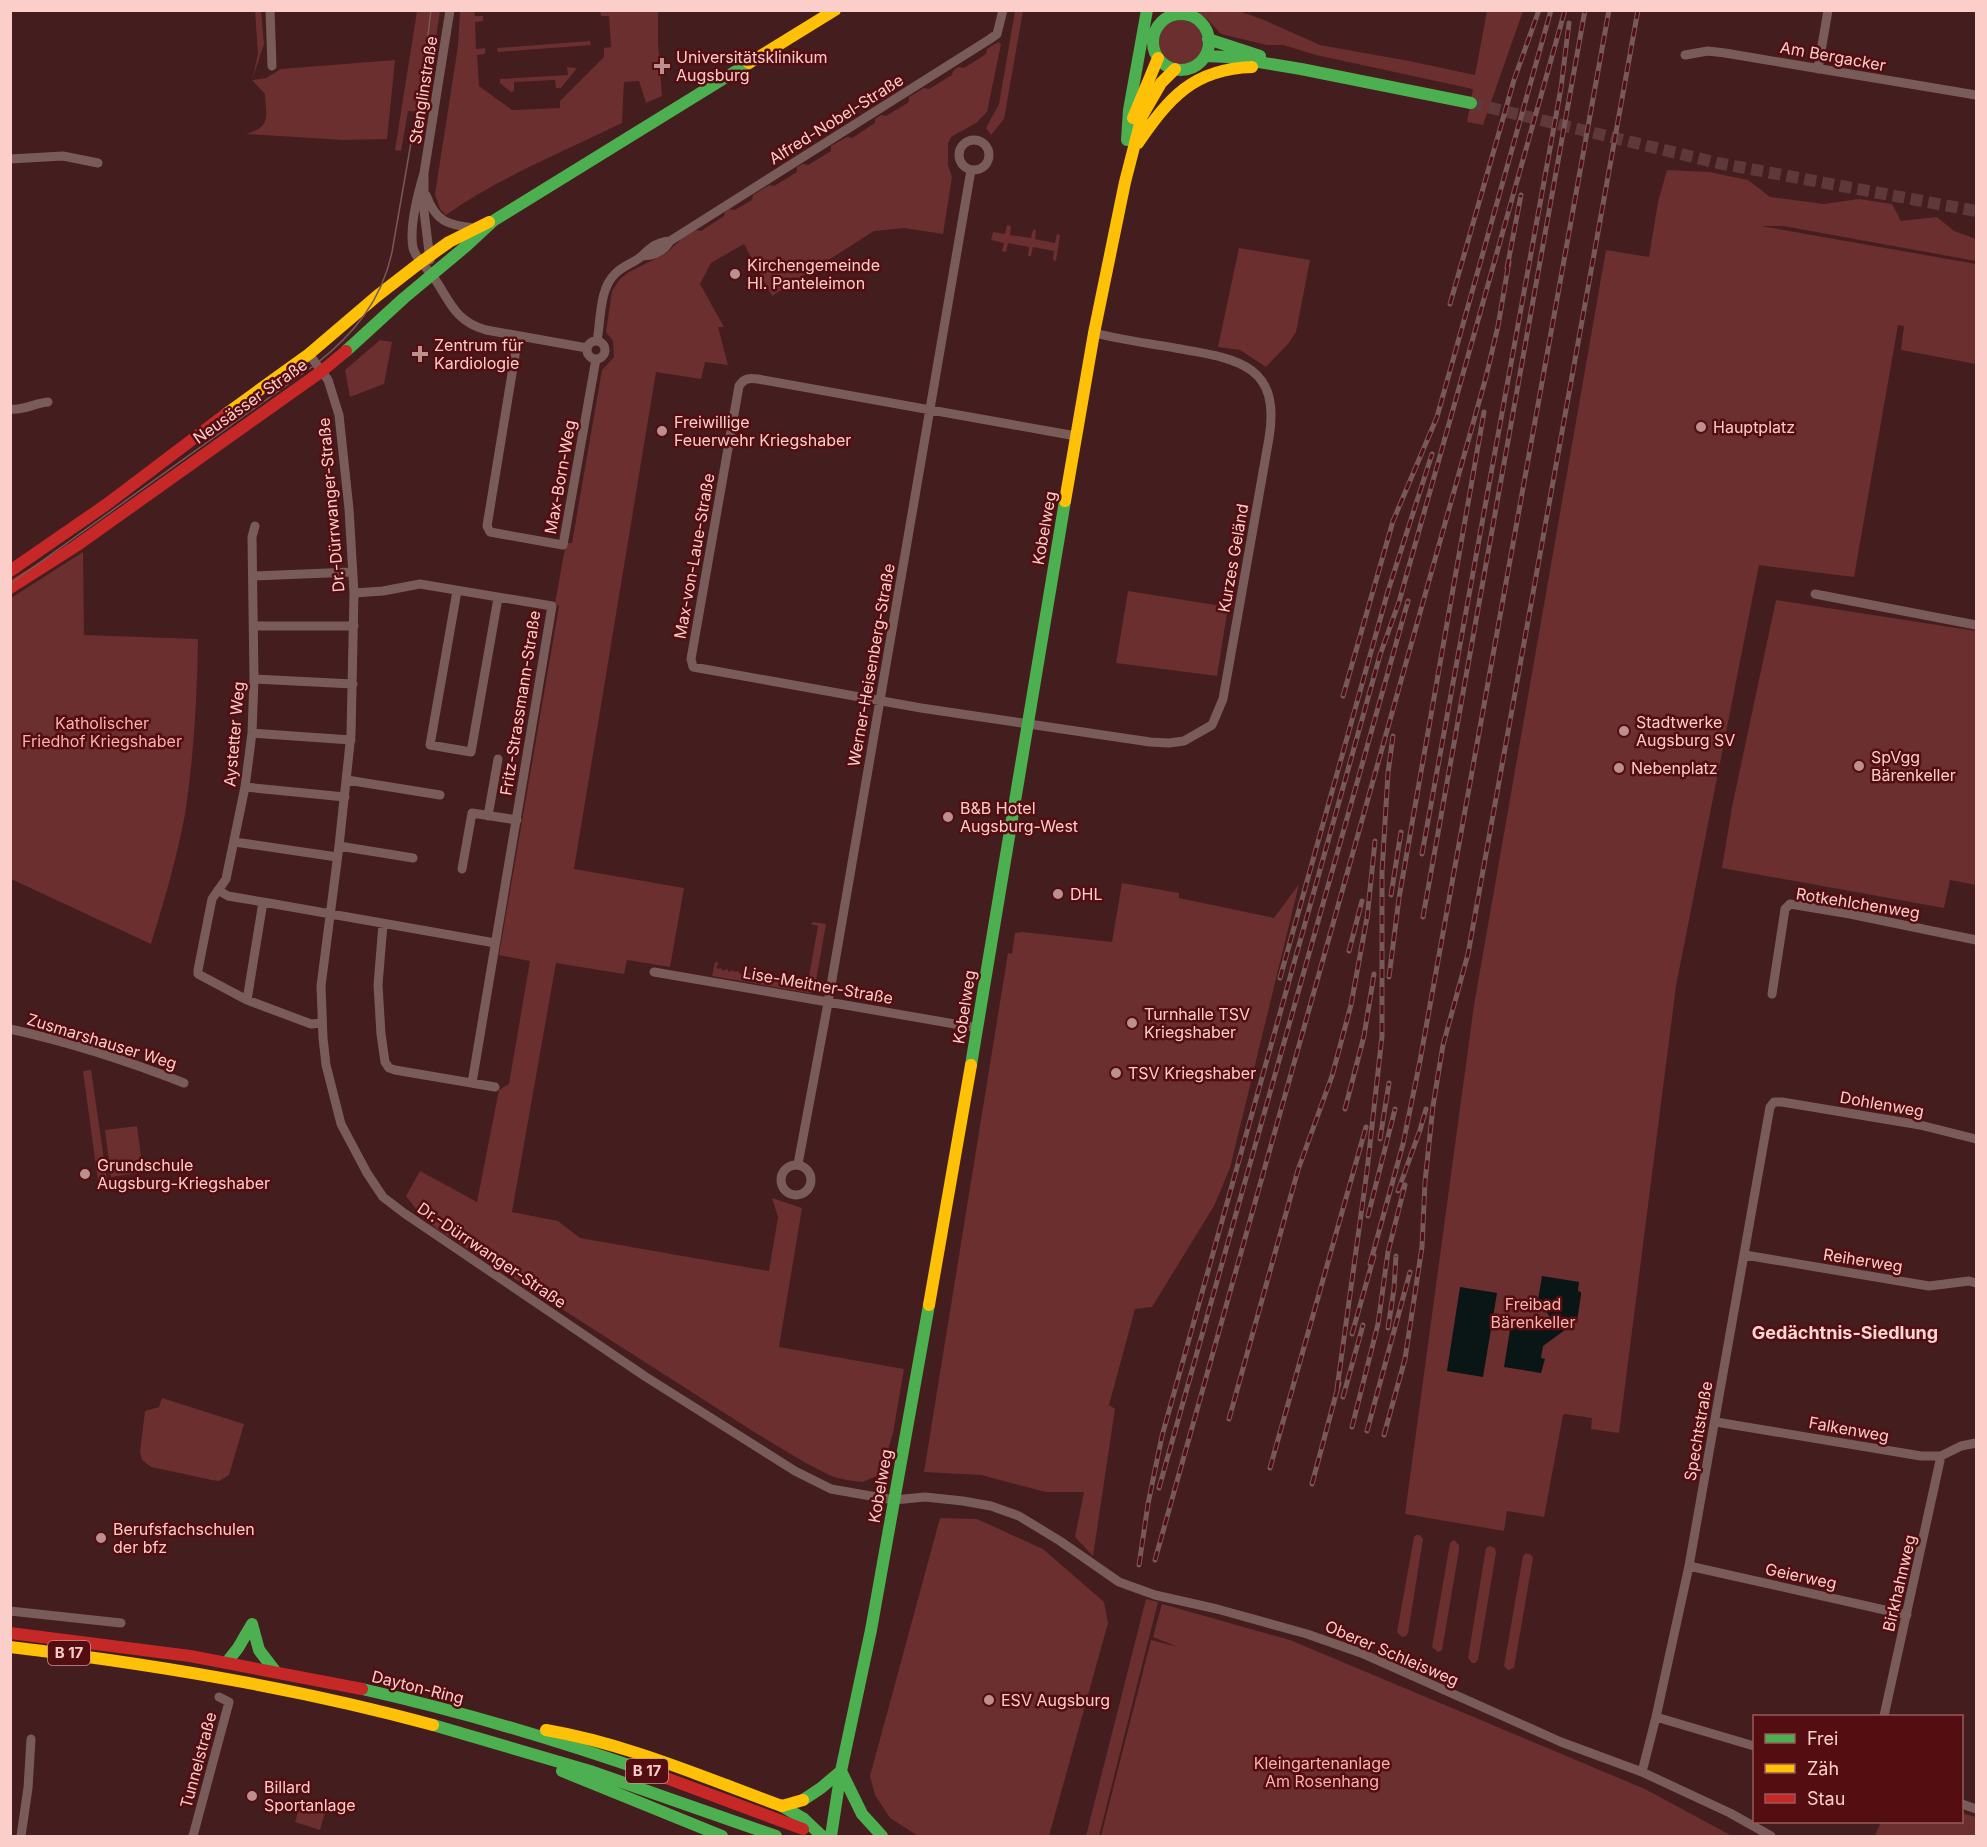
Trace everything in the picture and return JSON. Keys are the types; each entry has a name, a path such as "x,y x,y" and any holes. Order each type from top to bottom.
{"main road":[{"name":"Neusässer Straße","path":"10,571 106,504 309,354 425,259 474,228 493,221 836,10"},
{"path":"1130,144 1129,110 1147,10"},
{"path":"1180,12 1199,21 1206,29 1208,39 1205,56 1198,63 1191,68 1174,69 1158,58 1153,43 1155,30 1162,15 1180,12"},
{"path":"1208,39 1301,69"},
{"path":"1205,56 1228,57 1301,69 1471,103"},
{"name":"Kobelweg","path":"828,1835 871,1630 978,1028 1027,723 1094,333 1125,182 1136,111 1158,58"},
{"path":"1130,144 1165,105 1182,90 1202,78 1238,67 1301,69"},
{"name":"Kobelweg","path":"1130,144 1150,100 1174,69"},
{"name":"Neusässer Straße","path":"10,588 76,546 322,370 476,239 493,221"},
{"path":"227,1662 252,1624 254,1641 260,1654 275,1671"},
{"name":"Dayton-Ring","path":"10,1633 90,1641 227,1662 392,1696 489,1722 622,1763 806,1825"},
{"name":"Dayton-Ring","path":"10,1647 109,1658 271,1687 399,1716 484,1738 617,1779 776,1836"},
{"path":"489,1722 576,1735 615,1745 782,1806 799,1814 806,1825 828,1835"},
{"path":"484,1738 578,1779 722,1836"},
{"path":"782,1806 798,1804 810,1797 841,1771 861,1816 882,1836"}],"street":[{"path":"270,10 272,66"},
{"name":"Stenglinstraße","path":"425,259 415,253 412,237 450,10"},
{"name":"Alfred-Nobel-Straße","path":"596,359 601,357 604,350 603,344 597,341 606,286 615,273 642,256 654,245 670,241 990,39 997,34 1003,10"},
{"path":"1818,69 1828,10"},
{"name":"Am Bergacker","path":"1685,55 1716,52 1977,95"},
{"path":"10,159 63,156 98,163"},
{"name":"Werner-Heisenberg-Straße","path":"798,1164 932,409 971,171"},
{"name":"Stenglinstraße","path":"424,173 425,259 432,275"},
{"name":"Stenglinstraße","path":"424,190 432,208 441,219 452,225 474,228"},
{"path":"432,275 451,307 476,327 518,337 587,348"},
{"name":"Kurzes Geländ","path":"1027,723 1169,743 1184,741 1212,725 1223,699 1271,424 1268,395 1264,384 1242,363 1221,356 1094,333"},
{"name":"Max-Born-Weg","path":"518,337 487,526 490,532 563,545 596,359"},
{"path":"596,359 589,356 587,348 589,343 597,341"},
{"name":"Dr.-Dürrwanger-Straße","path":"309,354 331,386 339,415 347,486 354,593 351,740 321,986 326,1065 341,1124 367,1173 388,1202 646,1377 795,1471 831,1489 894,1500"},
{"name":"Max-von-Laue-Straße","path":"1027,723 880,701 693,667 691,659 739,386 742,381 749,378 758,379 1076,436"},
{"path":"10,409 18,410 48,402"},
{"name":"Aystetter Weg","path":"255,526 252,537 254,626 252,733 235,842 226,879 212,899 198,974 247,1000 311,1024 322,1023"},
{"path":"253,576 352,572"},
{"name":"Fritz-Strassmann-Straße","path":"354,593 383,591 420,584 552,606 472,1083"},
{"path":"457,591 430,745 471,752 498,598"},
{"path":"1815,594 1977,625"},
{"path":"254,626 354,626"},
{"path":"254,679 353,684"},
{"path":"252,733 351,740"},
{"name":"Fritz-Strassmann-Straße","path":"489,816 498,759"},
{"path":"347,780 440,795"},
{"path":"245,786 345,797"},
{"name":"Fritz-Strassmann-Straße","path":"462,869 472,813 517,820"},
{"path":"235,842 338,857"},
{"path":"339,846 413,858"},
{"path":"218,890 228,896 263,903 495,943"},
{"path":"247,1000 263,903"},
{"name":"Rotkehlchenweg","path":"1772,994 1785,909 1790,904 1977,940"},
{"path":"383,924 378,985 381,1034 385,1062 389,1068 495,1087"},
{"name":"Lise-Meitner-Straße","path":"654,972 978,1028"},
{"name":"Zusmarshauser Weg","path":"10,1029 62,1042 184,1083"},
{"name":"Spechtstraße","path":"1642,1773 1689,1566 1770,1107 1774,1102 1782,1102"},
{"name":"Dohlenweg","path":"1782,1102 1920,1125 1977,1139"},
{"name":"Reiherweg","path":"1745,1256 1929,1286 1969,1281 1977,1283"},
{"name":"Falkenweg","path":"1716,1422 1921,1456 1941,1456 1961,1446 1976,1442"},
{"name":"Birkhahnweg","path":"1884,1715 1941,1456"},
{"name":"Oberer Schleisweg","path":"894,1500 925,1497 963,1501 991,1506 1019,1516 1060,1540 1119,1582 1155,1595 1217,1609 1307,1634 1361,1653 1561,1743 1642,1773 1730,1813 1771,1836"},
{"name":"Geierweg","path":"1689,1566 1907,1615"},
{"path":"10,1611 121,1623"},
{"name":"Tunnelstraße","path":"193,1836 229,1702 219,1697"},
{"path":"1656,1717 1753,1745"},
{"path":"21,1836 28,1788 31,1738"}],"green space":[{"path":"255,11 261,11 264,44 252,80 258,54"},
{"path":"417,11 440,11 426,104 419,112 408,111 401,151 395,150"},
{"path":"460,11 474,11 475,16 483,16 483,21 475,22 476,49 485,48 485,54 477,55 479,86 512,110 560,108 560,101 604,57 604,48 611,47 609,16 601,16 600,11 658,11 662,96 646,103 639,81 624,82 622,123 510,177 446,215 440,209 435,194 458,46"},
{"path":"1015,11 1023,11 1004,119 991,135 986,128 999,104"},
{"path":"1195,11 1239,11 1320,45 1475,75 1487,11 1523,11 1483,125 1467,122 1473,89 1316,55 1283,45 1267,45 1221,34 1207,19"},
{"path":"1181,20 1196,27 1203,42 1196,57 1181,64 1166,57 1159,42 1166,27"},
{"path":"590,41 591,45 498,52 497,48"},
{"path":"998,42 1001,44 987,112 976,123 951,137 948,143 948,165 952,177 943,234 904,228 874,231 772,296 744,244 711,263 700,284 724,327 718,327 728,365 705,362 701,379 656,372 574,869 684,888 670,967 627,960 624,974 556,963 512,1212 558,1221 580,1238 769,1271 778,1217 772,1198 802,1208 779,1347 904,1369 893,1433 881,1474 863,1482 831,1476 751,1430 437,1229 420,1214 406,1196 420,1171 477,1202 499,1090 509,1084 530,961 499,955 559,606 555,603 566,543 572,543 602,370 614,357 613,341 606,332 612,291 620,279 629,272 665,254 684,237 696,230 701,231 724,216 729,209 735,210 752,200 753,195 769,185 774,186 797,172 797,167 803,164 808,165 831,151 831,146 847,137 852,138 875,123 875,119 881,115 886,116 909,102 909,97 924,88 929,89 952,75 958,67 964,68 986,54 987,49"},
{"path":"395,60 387,139 344,140 246,134 260,128 266,120 265,94 252,80 266,78 281,69"},
{"path":"567,67 577,68 561,88 556,88 555,80 514,82 514,91 511,92 500,83 500,79 568,75"},
{"name":"Stadtwerke Augsburg SV","path":"1667,170 1709,172 1748,180 1770,197 1824,204 1859,199 1892,204 1901,221 1937,217 1954,231 1976,239 1976,261 1783,226 1761,226 1976,264 1976,364 1901,350 1904,326 1898,325 1854,577 1759,565 1676,986 1619,1433 1591,1429 1592,1418 1563,1415 1544,1517 1507,1511 1504,1531 1405,1514 1474,1005 1606,250 1649,257 1658,202"},
{"path":"1007,225 1011,226 1010,235 1031,238 1033,230 1036,230 1035,239 1055,243 1057,234 1060,235 1056,261 1053,260 1054,251 1033,247 1031,256 1028,256 1029,247 1008,243 1006,252 1002,251 1004,243 991,240 993,232 1005,234"},
{"path":"1239,248 1310,260 1296,332 1266,367 1240,350 1218,347"},
{"path":"380,340 392,342 384,384 350,397 345,370"},
{"name":"Katholischer Friedhof Kriegshaber","path":"83,552 84,635 198,639 191,770 185,814 151,944 11,879 11,598"},
{"path":"1128,591 1228,607 1217,676 1116,663"},
{"name":"SpVgg Bärenkeller","path":"1776,600 1976,631 1976,885 1950,880 1944,908 1722,868 1732,807"},
{"name":"TSV Kriegshaber","path":"1122,883 1179,893 1179,898 1274,918 1299,884 1230,1168 1214,1206 1152,1307 1135,1309 1109,1405 1115,1409 1093,1556 1075,1537 1084,1492 1046,1492 981,1475 924,1472 1008,953 1012,954 1015,933 1023,932 1112,942"},
{"path":"813,922 826,924 814,992 712,976 715,962 719,963 716,967 723,971 727,969 729,972 738,971 740,974 744,972 746,975 749,972 751,976 754,973 762,977 765,975 767,978 776,977 779,980 785,976 791,977 790,983 808,982 818,926 811,924"},
{"path":"91,1070 107,1180 98,1181 83,1071"},
{"path":"137,1126 143,1172 111,1177 105,1130"},
{"path":"162,1398 244,1424 229,1475 219,1481 212,1480 151,1467 142,1460 140,1452 145,1411 159,1407"},
{"name":"ESV Augsburg","path":"940,1518 977,1519 1043,1549 1104,1602 1108,1623 1049,1836 918,1836 890,1818 875,1795 870,1776"},
{"path":"1416,1535 1420,1535 1423,1539 1408,1633 1402,1637 1397,1632"},
{"path":"1454,1540 1459,1545 1459,1550 1442,1650 1438,1652 1432,1647 1450,1543"},
{"path":"1490,1546 1495,1548 1496,1553 1478,1660 1472,1663 1468,1658 1486,1548"},
{"path":"1526,1553 1533,1558 1514,1668 1508,1670 1504,1666 1523,1556"},
{"path":"1146,1599 1158,1602 1099,1836 1086,1836"},
{"name":"Kleingartenanlage Am Rosenhang","path":"1162,1604 1290,1640 1645,1789 1732,1836 1101,1836 1151,1640 1178,1647 1153,1637"},
{"path":"300,1805 325,1812 320,1830 295,1822"},
{"path":"1963,1813 1976,1817 1976,1836 1875,1836 1881,1823 1963,1823"}],"shaded area":[{"path":"1542,1276 1579,1282 1578,1291 1581,1295 1577,1321 1543,1346 1541,1358 1545,1359 1541,1373 1504,1367 1511,1324 1543,1329 1553,1321 1538,1300"},
{"path":"1460,1287 1497,1293 1483,1377 1447,1371"}],"tunnel":[{"path":"1471,103 1718,163 1976,211"}],"tram line":[{"path":"10,584 316,364 342,341 364,315 381,286 392,252 424,68 431,10"}],"railway":[{"path":"1450,304 1514,80 1539,10"},
{"path":"1343,696 1393,521 1437,417 1551,10"},
{"path":"1139,1565 1148,1504 1162,1436 1380,655 1399,602 1565,10"},
{"path":"1423,917 1585,10"},
{"path":"1370,1264 1403,1144 1420,1061 1609,10"},
{"path":"1384,1435 1405,1359 1422,1247 1425,1182 1433,1106 1443,1045 1468,954 1638,10"},
{"path":"1422,854 1561,88 1569,23"},
{"path":"1507,268 1521,195"},
{"path":"1155,1560 1486,377 1509,262"},
{"path":"1389,977 1399,898 1484,412"},
{"path":"1280,978 1388,591 1432,454"},
{"path":"1159,1488 1408,601"},
{"path":"1337,1389 1367,1171 1382,1036 1382,872 1388,773 1393,736"},
{"path":"1391,895 1401,832"},
{"path":"1367,919 1375,841"},
{"path":"1349,951 1362,901"},
{"path":"1229,1419 1298,1170 1332,1076 1351,1005 1368,912"},
{"path":"1345,1109 1364,1036 1374,974"},
{"path":"1380,1139 1389,1083"},
{"path":"1368,1216 1395,1109"},
{"path":"1398,1191 1426,1109"},
{"path":"1270,1468 1366,1127"},
{"path":"1352,1427 1378,1324 1388,1252 1405,1185"},
{"path":"1352,1334 1374,1256"},
{"path":"1388,1328 1396,1256"},
{"path":"1367,1431 1410,1272"},
{"path":"1343,1397 1363,1325"},
{"path":"1312,1484 1339,1383"}],"traffic: fast":[{"path":"1127,140 1129,110 1147,10"},
{"path":"1181,14 1196,19 1204,27 1209,42 1204,57 1196,65 1181,70 1166,65 1158,57 1153,42 1158,27 1166,19 1181,14"},
{"path":"1208,39 1260,56"},
{"path":"1205,56 1228,57 1301,69 1471,103"},
{"path":"346,351 493,221 749,63"},
{"path":"971,1065 1065,501"},
{"path":"831,1836 841,1771 871,1630 929,1305"},
{"path":"252,1624 259,1650 275,1671"},
{"path":"227,1662 252,1624"},
{"path":"362,1689 516,1729 666,1778"},
{"path":"433,1725 590,1771 776,1836"},
{"path":"562,1771 722,1836"},
{"path":"803,1800 841,1771 862,1814 882,1836"},
{"path":"782,1806 804,1819 822,1836"}],"traffic: slow":[{"path":"749,63 835,10"},
{"path":"1133,118 1158,58"},
{"path":"1138,143 1161,112 1184,89 1214,73 1252,67"},
{"path":"1065,501 1094,333 1125,182 1142,116 1161,83 1175,69"},
{"path":"226,414 309,354 421,262 449,242 489,222"},
{"path":"929,1305 971,1065"},
{"path":"10,1647 223,1678 328,1699 433,1725"},
{"path":"546,1730 577,1736 636,1753 782,1806 803,1800"}],"traffic: jam":[{"path":"10,588 76,546 322,371 346,351"},
{"path":"10,571 107,504 226,414"},
{"path":"10,1633 190,1656 362,1689"},
{"path":"666,1778 803,1829"}],"place":[{"name":"Universitätsklinikum Augsburg","path":"662,66"},
{"name":"Kirchengemeinde Hl. Panteleimon","path":"735,274"},
{"name":"Zentrum für Kardiologie","path":"420,354"},
{"name":"Hauptplatz","path":"1701,427"},
{"name":"Freiwillige Feuerwehr Kriegshaber","path":"662,431"},
{"name":"Stadtwerke Augsburg SV","path":"1624,731"},
{"name":"SpVgg Bärenkeller","path":"1859,766"},
{"name":"Nebenplatz","path":"1619,768"},
{"name":"B&B Hotel Augsburg-West","path":"948,817"},
{"name":"DHL","path":"1058,894"},
{"name":"Turnhalle TSV Kriegshaber","path":"1132,1023"},
{"name":"TSV Kriegshaber","path":"1116,1073"},
{"name":"Grundschule Augsburg-Kriegshaber","path":"85,1174"},
{"name":"Berufsfachschulen der bfz","path":"101,1538"},
{"name":"ESV Augsburg","path":"989,1700"},
{"name":"Billard Sportanlage","path":"252,1796"}],"district":[{"name":"Gedächtnis-Siedlung","path":"1845,1333"}],"park label":[{"name":"Freibad Bärenkeller","path":"1533,1313"}]}
